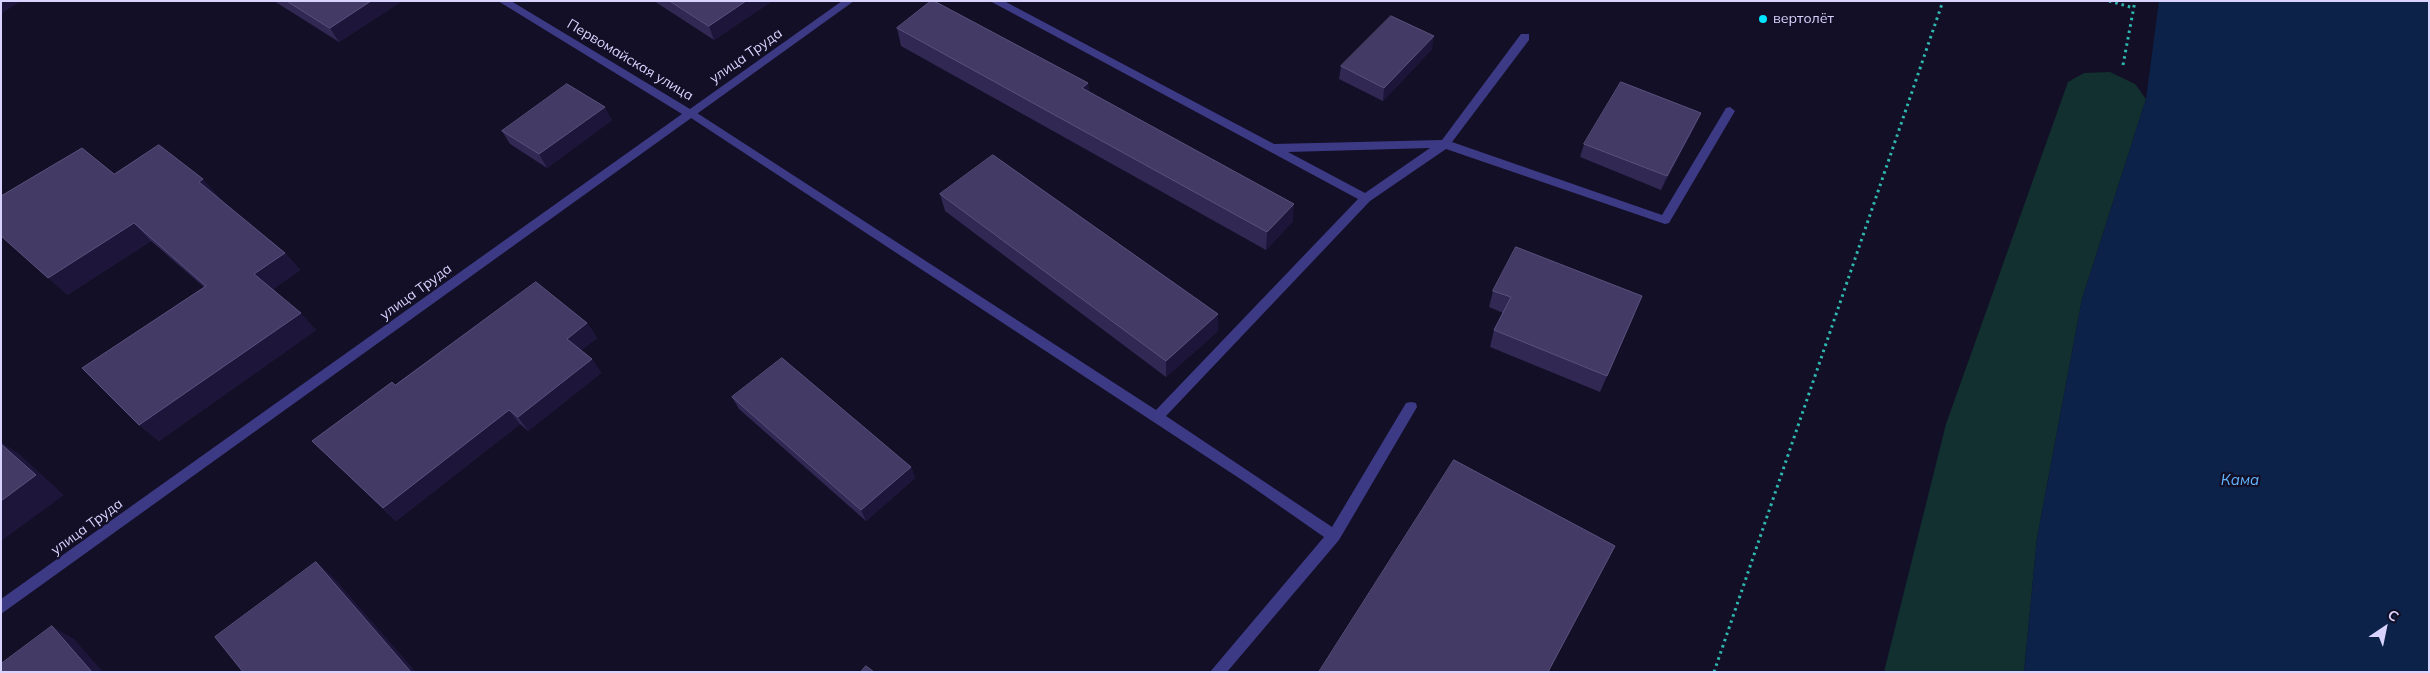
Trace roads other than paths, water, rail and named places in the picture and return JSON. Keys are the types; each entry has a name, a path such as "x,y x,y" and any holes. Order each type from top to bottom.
{"street":[{"name":"Первомайская улица","path":"503,1 690,114 1157,417 1334,536"},
{"name":"улица Труда","path":"1,607 849,1"},
{"path":"995,1 1366,198"},
{"path":"1157,417 1366,198 1445,144 1525,37"},
{"path":"1272,148 1445,144 1665,220 1730,111"},
{"path":"1217,672 1334,536 1411,407"}],"water":[{"name":"Кама","path":"2159,1 2429,1 2429,672 2024,672 2037,538 2082,299 2146,99"}],"place":[{"name":"вертолёт","path":"1763,19"}]}
